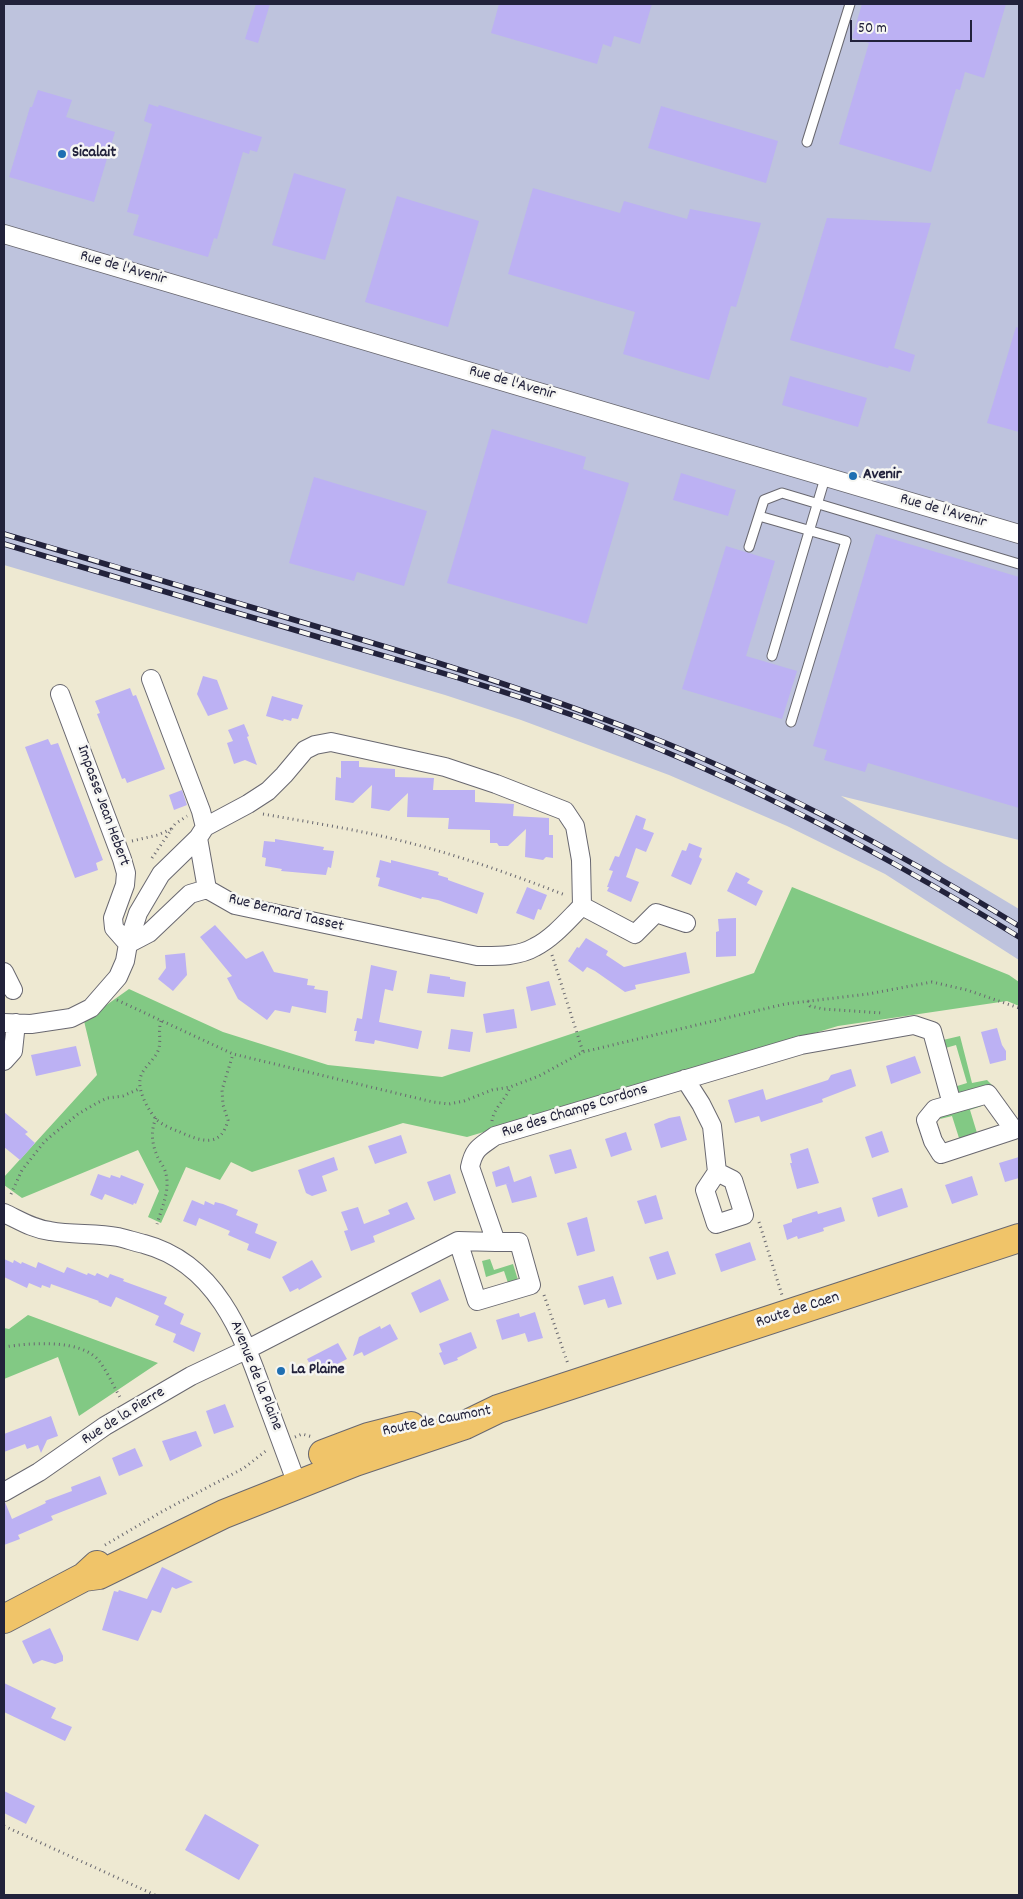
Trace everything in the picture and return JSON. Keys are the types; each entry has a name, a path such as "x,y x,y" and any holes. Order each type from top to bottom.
{"main road":[{"name":"Route de Caen","path":"498,1409 573,1374 1019,1238"},
{"name":"Route de Caumont","path":"4,1619 84,1577 99,1576 224,1514 294,1475 355,1462 466,1425 498,1409"}],"street":[{"name":"Rue de l'Avenir","path":"4,234 1019,534"},
{"name":"Rue Bernard Tasset","path":"151,679 201,811 207,889 235,905 477,956 500,956 534,948 582,906"},
{"name":"Impasse Jean Hebert","path":"60,694 117,844 126,873 125,885 116,904 113,918 114,928 128,944"},
{"path":"4,1061 13,1051 10,1023 32,1024 71,1018 91,1008 105,994 118,977 125,961 138,912 160,874 202,833 268,791 305,750 315,744 330,742 445,767 496,784 565,811 575,826 581,860 582,906 635,934 656,913 686,923"},
{"path":"128,944 149,933 190,894 207,889"},
{"path":"4,972 13,990"},
{"name":"Rue des Champs Cordons","path":"496,1242 470,1168 472,1155 495,1136 801,1045 914,1025 932,1031 952,1104"},
{"path":"685,1079 712,1126 717,1172 705,1190 716,1224 744,1215 734,1180 717,1172"},
{"path":"988,1094 1014,1130 941,1154 926,1120 935,1109 952,1104 988,1094"},
{"name":"Avenue de la Plaine","path":"4,1213 33,1227 50,1231 118,1237 152,1246 176,1257 197,1271 213,1288 225,1305 248,1349 294,1475"},
{"path":"248,1349 458,1241 519,1242 531,1285 478,1301 458,1241"},
{"name":"Rue de la Pierre","path":"4,1492 39,1472 106,1426 191,1376 248,1349"}],"lane":[{"path":"807,142 850,4"},
{"path":"772,656 825,478"},
{"path":"749,547 764,500 782,492 1019,564"},
{"path":"759,516 846,541 791,722"}],"path":[{"path":"257,813 363,832 450,854 560,893 575,899 582,906"},
{"path":"150,860 171,828 189,815"},
{"path":"117,844 144,839 171,828"},
{"path":"534,948 552,953 583,1052"},
{"path":"105,994 233,1054 433,1102 449,1104 464,1101 492,1090 510,1087 539,1076 583,1052 785,1004 868,994 932,982 968,990 1019,1008"},
{"path":"808,1001 810,1006 823,1009 888,1013"},
{"path":"161,1021 159,1027 159,1047 140,1080 140,1088 156,1118 173,1129 205,1141 222,1135 228,1120 223,1105 222,1090 233,1054"},
{"path":"495,1136 492,1129 492,1118 510,1087"},
{"path":"10,1194 22,1170 45,1141 78,1114 107,1098 123,1096 140,1088"},
{"path":"156,1118 152,1127 153,1144 166,1173 167,1189 157,1224"},
{"path":"744,1215 759,1222 782,1295"},
{"path":"544,1292 573,1374"},
{"path":"4,1347 32,1343 84,1349 99,1361 130,1412"},
{"path":"102,1547 163,1511 244,1468 266,1450"},
{"path":"4,1826 155,1895"}],"shaded area":[{"path":"4,4 1019,4 1019,840 841,796 944,864 1019,909 1019,960 885,874 787,826 669,775 521,720 445,695 4,565"}],"green space":[{"path":"792,887 1009,975 1019,982 1019,1006 1007,1001 838,1026 467,1137 403,1123 252,1172 231,1162 220,1180 186,1167 161,1223 148,1217 159,1191 138,1150 22,1198 4,1185 4,1177 97,1075 84,1021 129,989 223,1032 328,1065 442,1077 754,973"},
{"path":"960,1036 972,1083 987,1080 992,1085 961,1094 954,1087 967,1083 956,1045 942,1049 943,1040"},
{"path":"980,1104 982,1106 970,1110 977,1133 949,1144 948,1142 959,1138 952,1116 940,1119 942,1115"},
{"path":"490,1259 494,1270 513,1264 518,1280 508,1283 504,1271 486,1277 482,1261"},
{"path":"28,1315 158,1363 79,1416 58,1357 4,1379 4,1328 9,1329"}],"building":[{"path":"256,4 270,4 258,43 245,39"},
{"path":"499,4 652,4 640,44 614,36 611,47 603,44 597,64 491,33"},
{"path":"862,4 1006,4 984,78 965,72 960,90 956,89 931,172 839,144 869,43 852,38"},
{"name":"Sicalait","path":"38,90 72,100 66,117 115,132 94,202 9,177 30,107 32,107"},
{"path":"149,104 158,107 159,105 262,137 257,152 250,150 249,154 243,152 217,239 214,238 208,257 133,235 139,215 127,212 152,124 144,121"},
{"path":"661,106 778,141 766,183 648,148"},
{"path":"294,173 346,189 325,260 272,245"},
{"path":"533,188 620,213 624,201 687,219 690,209 761,223 736,307 731,306 709,380 623,354 635,312 508,274"},
{"path":"397,196 479,221 448,327 365,302"},
{"path":"827,218 931,223 894,348 915,355 910,372 889,366 888,368 790,340"},
{"path":"1016,327 1019,328 1019,432 987,423"},
{"path":"790,376 867,398 858,427 782,405"},
{"path":"492,429 586,457 583,469 629,483 587,624 447,583"},
{"path":"681,473 736,490 728,516 673,500"},
{"path":"314,477 427,511 404,586 357,572 354,581 289,563"},
{"path":"876,534 1019,577 1019,808 868,763 865,772 824,760 827,750 813,746"},
{"path":"726,546 775,561 746,656 797,671 782,719 682,689"},
{"path":"203,676 217,680 228,709 208,716 197,694"},
{"path":"130,688 133,696 136,695 165,769 127,783 125,778 122,779 97,714 100,713 95,701"},
{"path":"272,696 303,705 298,719 292,718 291,721 284,719 283,721 266,716"},
{"path":"244,724 257,765 245,760 234,764 227,743 233,741 228,730"},
{"path":"48,739 51,745 58,743 103,860 96,863 98,870 75,878 25,747"},
{"path":"341,761 359,761 359,767 395,769 395,777 434,778 433,790 475,790 475,802 514,804 513,816 549,818 549,835 553,835 553,858 546,857 543,860 525,857 526,829 508,846 499,846 497,843 490,843 490,830 448,829 449,818 407,817 408,793 389,811 371,808 372,785 353,803 335,800 336,777 341,778"},
{"path":"182,790 187,805 174,810 169,795"},
{"path":"636,815 646,819 643,829 654,833 646,852 636,848 626,877 639,882 631,902 607,891 609,887 607,887 613,871 609,870 615,856 619,857"},
{"path":"275,839 324,847 323,850 334,851 331,868 328,867 326,875 281,871 282,869 265,866 266,858 262,857 264,841 275,842"},
{"path":"689,843 702,848 699,857 702,859 691,885 671,876 682,850 686,851"},
{"path":"380,860 391,863 391,860 439,872 438,875 448,878 448,880 484,893 477,914 438,900 422,897 421,899 378,886 380,878 376,877"},
{"path":"736,872 750,879 747,883 763,891 756,906 727,891"},
{"path":"527,887 547,895 541,910 538,909 534,920 516,913"},
{"path":"736,918 736,956 716,957 716,932 719,931 718,919"},
{"path":"215,925 246,959 263,951 274,972 308,979 307,985 315,986 314,989 328,991 326,1013 292,1006 290,1013 275,1010 267,1020 238,999 227,978 232,976 200,937"},
{"path":"586,938 608,951 606,955 624,967 686,952 690,973 635,985 636,989 625,992 595,971 587,967 583,972 568,961 577,947 579,948"},
{"path":"185,953 187,975 173,991 158,979 166,968 165,955"},
{"path":"371,965 397,971 393,991 385,989 379,1022 422,1031 418,1049 375,1040 374,1044 355,1041 357,1031 354,1031 357,1018 362,1019"},
{"path":"430,974 466,982 464,997 427,993"},
{"path":"549,981 556,1005 531,1011 526,987"},
{"path":"514,1009 517,1028 486,1033 483,1014"},
{"path":"997,1028 1002,1045 1006,1051 1006,1060 990,1064 981,1032"},
{"path":"451,1029 473,1032 470,1052 448,1049"},
{"path":"76,1046 81,1066 36,1076 31,1055"},
{"path":"915,1056 921,1073 891,1084 886,1066"},
{"path":"851,1069 856,1086 822,1099 823,1102 761,1122 759,1116 735,1123 728,1100 763,1089 766,1100 828,1080 831,1075"},
{"path":"4,1112 28,1132 25,1134 35,1143 20,1160 4,1147"},
{"path":"680,1116 687,1140 661,1148 654,1124"},
{"path":"882,1131 889,1152 872,1158 865,1137"},
{"path":"626,1132 632,1150 611,1157 605,1139"},
{"path":"401,1135 407,1153 375,1164 368,1146"},
{"path":"808,1148 819,1183 797,1189 790,1163 792,1163 790,1154"},
{"path":"571,1149 577,1168 555,1174 549,1155"},
{"path":"334,1157 338,1170 322,1176 327,1191 312,1196 306,1193 298,1170"},
{"path":"1019,1157 1019,1178 1005,1182 999,1163"},
{"path":"509,1166 514,1182 531,1176 537,1197 512,1203 506,1184 496,1187 492,1172"},
{"path":"98,1174 110,1178 111,1175 120,1178 121,1175 144,1184 136,1204 134,1203 133,1205 105,1194 102,1200 90,1195"},
{"path":"450,1174 456,1193 434,1201 427,1182"},
{"path":"972,1176 978,1195 952,1204 945,1185"},
{"path":"902,1188 908,1207 878,1217 872,1198"},
{"path":"656,1195 663,1219 645,1224 637,1201"},
{"path":"192,1200 204,1205 205,1201 214,1205 215,1202 223,1204 238,1210 236,1215 258,1224 255,1233 277,1242 270,1259 247,1250 249,1244 228,1235 230,1231 199,1218 196,1226 183,1221"},
{"path":"407,1202 415,1219 373,1236 375,1242 351,1251 344,1231 348,1230 341,1212 358,1207 364,1224 390,1214 388,1210"},
{"path":"841,1207 845,1221 823,1228 824,1231 798,1239 797,1236 787,1240 783,1225 792,1222 792,1219 817,1211 818,1214"},
{"path":"587,1217 595,1251 577,1256 567,1223"},
{"path":"750,1242 756,1260 721,1272 715,1254"},
{"path":"668,1251 676,1274 657,1280 649,1257"},
{"path":"4,1259 13,1263 14,1260 21,1264 22,1262 36,1268 38,1262 64,1273 67,1267 87,1275 88,1273 95,1276 97,1273 108,1278 110,1274 124,1279 123,1281 167,1297 164,1304 184,1314 180,1324 201,1333 194,1352 173,1342 176,1334 155,1325 159,1316 116,1297 111,1307 51,1284 50,1288 42,1285 41,1288 29,1283 27,1288 4,1277"},
{"path":"312,1260 322,1277 299,1290 298,1288 290,1292 282,1277"},
{"path":"613,1276 622,1304 608,1308 605,1299 584,1305 578,1286"},
{"path":"440,1279 449,1300 420,1313 411,1293"},
{"path":"535,1312 543,1338 528,1342 525,1333 502,1340 496,1320 519,1313 520,1317"},
{"path":"390,1324 398,1339 364,1356 362,1352 353,1356 359,1337 380,1326 381,1329"},
{"path":"471,1332 477,1348 457,1358 458,1360 444,1365 439,1353 442,1352 439,1344"},
{"path":"338,1343 347,1359 316,1375 307,1359"},
{"path":"225,1404 234,1427 214,1434 206,1411"},
{"path":"51,1416 58,1436 47,1440 41,1453 38,1445 27,1449 25,1444 4,1452 4,1434"},
{"path":"196,1431 202,1446 170,1461 162,1441"},
{"path":"135,1448 143,1466 119,1476 112,1458"},
{"path":"100,1476 107,1494 51,1516 53,1520 18,1535 20,1539 4,1545 5,1502 12,1519 46,1503 45,1501 72,1491 71,1487"},
{"path":"162,1567 193,1582 176,1589 172,1587 161,1613 152,1610 138,1641 102,1630 114,1591 118,1592 119,1590 147,1599"},
{"path":"50,1628 63,1656 63,1661 55,1664 42,1660 33,1664 22,1641"},
{"path":"4,1683 56,1708 51,1718 72,1727 65,1741 4,1712"},
{"path":"4,1791 35,1806 26,1824 4,1813"},
{"path":"205,1814 259,1845 239,1880 185,1850"}],"railway":[{"path":"4,534 445,665 525,691 643,734 740,775 836,822 928,872 1019,926"},
{"path":"4,544 542,704 630,737 688,761 801,815 912,874 1019,937"}],"place":[{"name":"Sicalait","path":"62,154"},
{"name":"Avenir","path":"853,476"},
{"name":"La Plaine","path":"281,1371"}]}
